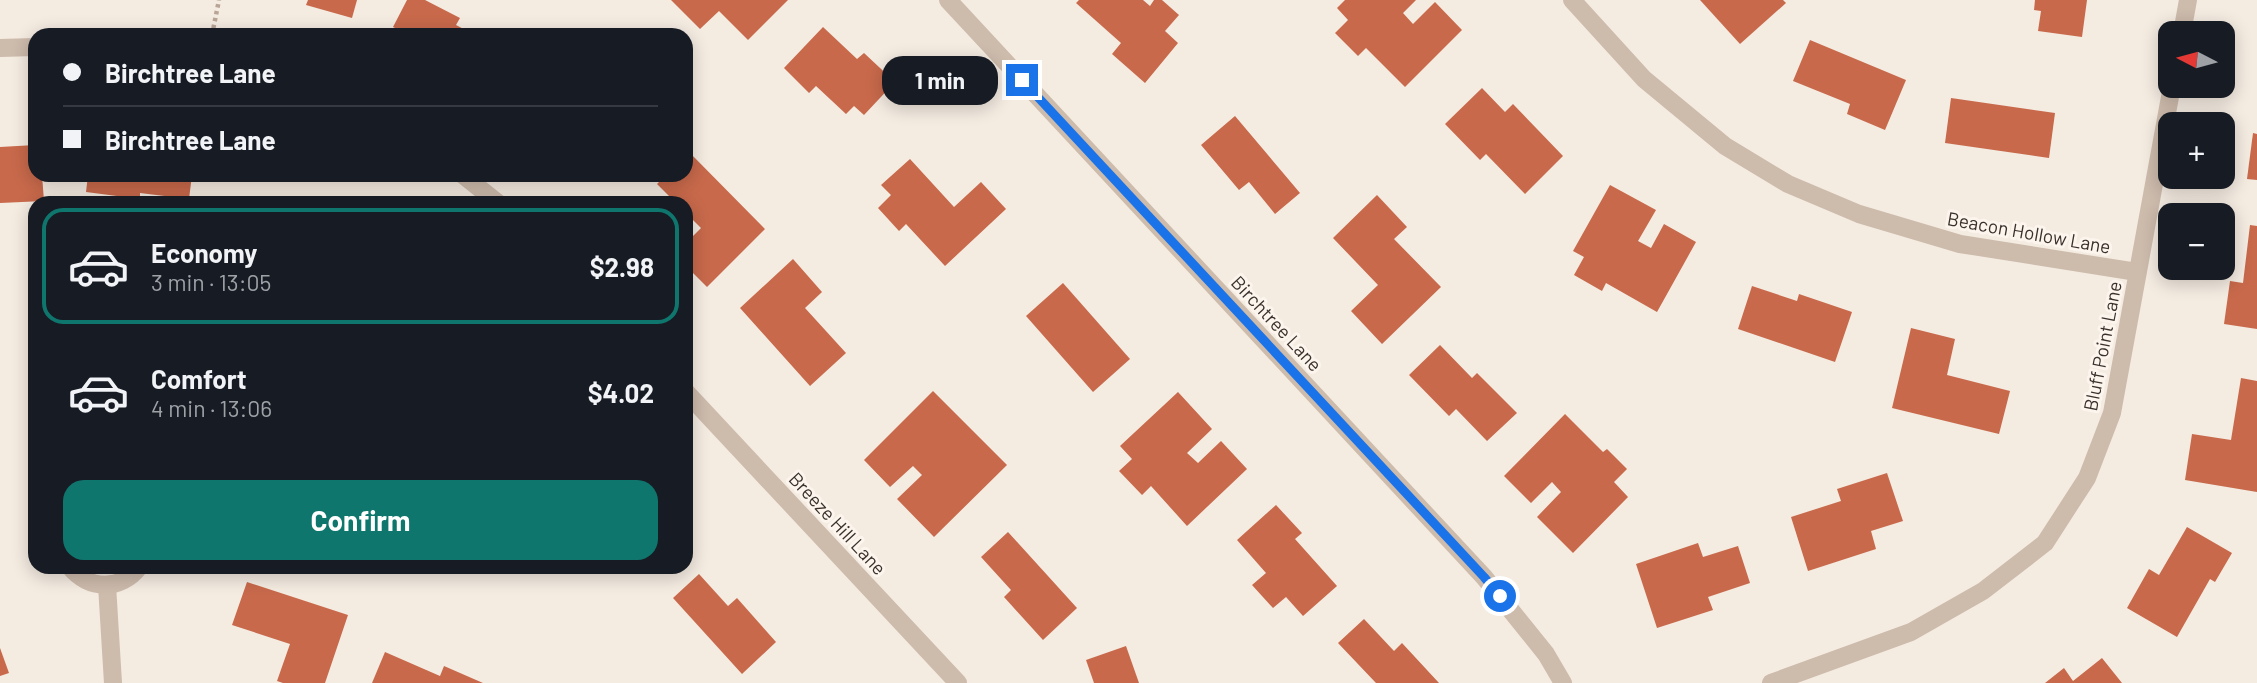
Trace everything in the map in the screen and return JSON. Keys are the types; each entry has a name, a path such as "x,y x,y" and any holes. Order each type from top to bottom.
{"street":[{"name":"Birchtree Lane","path":"948,0 1484,577 1546,654 1563,683"},
{"name":"Beacon Hollow Lane","path":"1572,0 1644,79 1725,146 1788,184 1859,214 1960,244 2137,272"},
{"path":"2184,21 2188,0"},
{"path":"0,48 28,47"},
{"name":"Bluff Point Lane","path":"1771,683 1911,632 1983,591 2046,543 2087,478 2112,413 2170,98"},
{"path":"472,182 489,196"},
{"name":"Breeze Hill Lane","path":"693,399 958,683"},
{"path":"77,574 94,584 107,585 121,582 134,574"},
{"path":"107,585 113,683"}],"path":[{"path":"213,28 219,0"}],"building":[{"path":"308,0 357,0 352,18 306,5"},
{"path":"407,0 425,0 460,18 456,25 462,28 395,28 393,27"},
{"path":"671,0 788,0 748,40 719,11 700,29"},
{"path":"1079,0 1143,0 1150,6 1154,0 1162,0 1179,15 1165,31 1178,43 1145,83 1112,54 1121,43 1076,3"},
{"path":"1345,0 1416,0 1403,13 1413,24 1435,2 1462,30 1405,87 1366,48 1358,56 1335,33 1348,20 1337,8"},
{"path":"1700,0 1783,0 1786,3 1740,44"},
{"path":"2035,0 2087,0 2082,37 2038,31 2041,11 2034,10"},
{"path":"823,27 857,59 864,53 895,82 864,115 854,106 846,114 816,86 809,93 784,68"},
{"path":"1810,40 1906,80 1885,130 1847,114 1850,104 1793,81"},
{"path":"1482,88 1505,112 1513,104 1563,156 1525,194 1486,154 1480,160 1445,124"},
{"path":"1951,98 2055,113 2049,158 1945,143"},
{"path":"1235,116 1300,193 1275,214 1249,182 1239,190 1201,145"},
{"path":"2253,133 2257,134 2257,180 2247,179"},
{"path":"28,145 28,182 43,182 44,196 28,196 28,202 0,203 0,147"},
{"path":"693,156 765,229 707,287 693,273 693,236 701,228 693,220 693,196 669,196 657,184 693,182"},
{"path":"910,159 954,207 981,182 1006,209 945,266 906,224 899,231 878,208 891,195 881,185"},
{"path":"87,182 191,182 189,196 140,193 140,196 117,196 86,192"},
{"path":"1610,185 1656,210 1638,241 1651,248 1664,224 1696,242 1657,312 1606,283 1602,291 1574,275 1584,257 1573,251"},
{"path":"1377,195 1407,227 1394,239 1441,287 1382,344 1351,311 1378,285 1333,238"},
{"path":"2250,225 2257,226 2257,329 2224,324 2230,281 2243,283"},
{"path":"793,259 822,292 805,308 846,353 810,386 740,308"},
{"path":"1063,283 1130,359 1093,392 1026,316"},
{"path":"1752,286 1797,301 1799,294 1852,312 1835,362 1738,329"},
{"path":"1911,328 1955,339 1947,375 2010,391 1999,434 1892,408"},
{"path":"1440,345 1472,378 1477,373 1517,413 1487,441 1456,409 1449,416 1409,375"},
{"path":"2241,378 2257,381 2257,492 2185,480 2192,434 2231,440"},
{"path":"933,391 1007,465 934,537 897,499 922,475 913,466 890,487 864,460"},
{"path":"1178,392 1212,429 1187,453 1198,463 1221,441 1247,469 1187,526 1151,486 1142,495 1119,471 1132,459 1120,446"},
{"path":"1565,414 1603,452 1607,449 1627,469 1614,482 1628,497 1573,553 1537,517 1561,492 1552,482 1531,503 1504,476"},
{"path":"1887,473 1903,521 1871,531 1876,549 1808,571 1791,517 1841,501 1837,489"},
{"path":"1276,505 1302,533 1295,539 1337,586 1303,616 1286,597 1273,608 1252,585 1266,573 1237,540"},
{"path":"2187,527 2232,553 2215,582 2210,579 2177,637 2127,608 2149,569 2159,575"},
{"path":"1008,532 1077,608 1043,640 1004,597 1011,590 981,557"},
{"path":"1698,543 1703,557 1738,546 1750,583 1708,597 1713,610 1657,628 1636,564"},
{"path":"699,574 728,606 737,598 776,642 742,674 673,598"},
{"path":"247,582 348,615 325,683 277,681 290,644 232,625"},
{"path":"1364,619 1394,651 1402,643 1439,683 1376,683 1338,643"},
{"path":"1126,646 1139,683 1094,683 1086,660"},
{"path":"0,648 9,673 0,676"},
{"path":"385,652 440,676 444,666 483,683 372,683"},
{"path":"2102,658 2122,683 2045,683 2064,668 2073,681"}],"route":[{"path":"1022,80 1500,596"}]}
